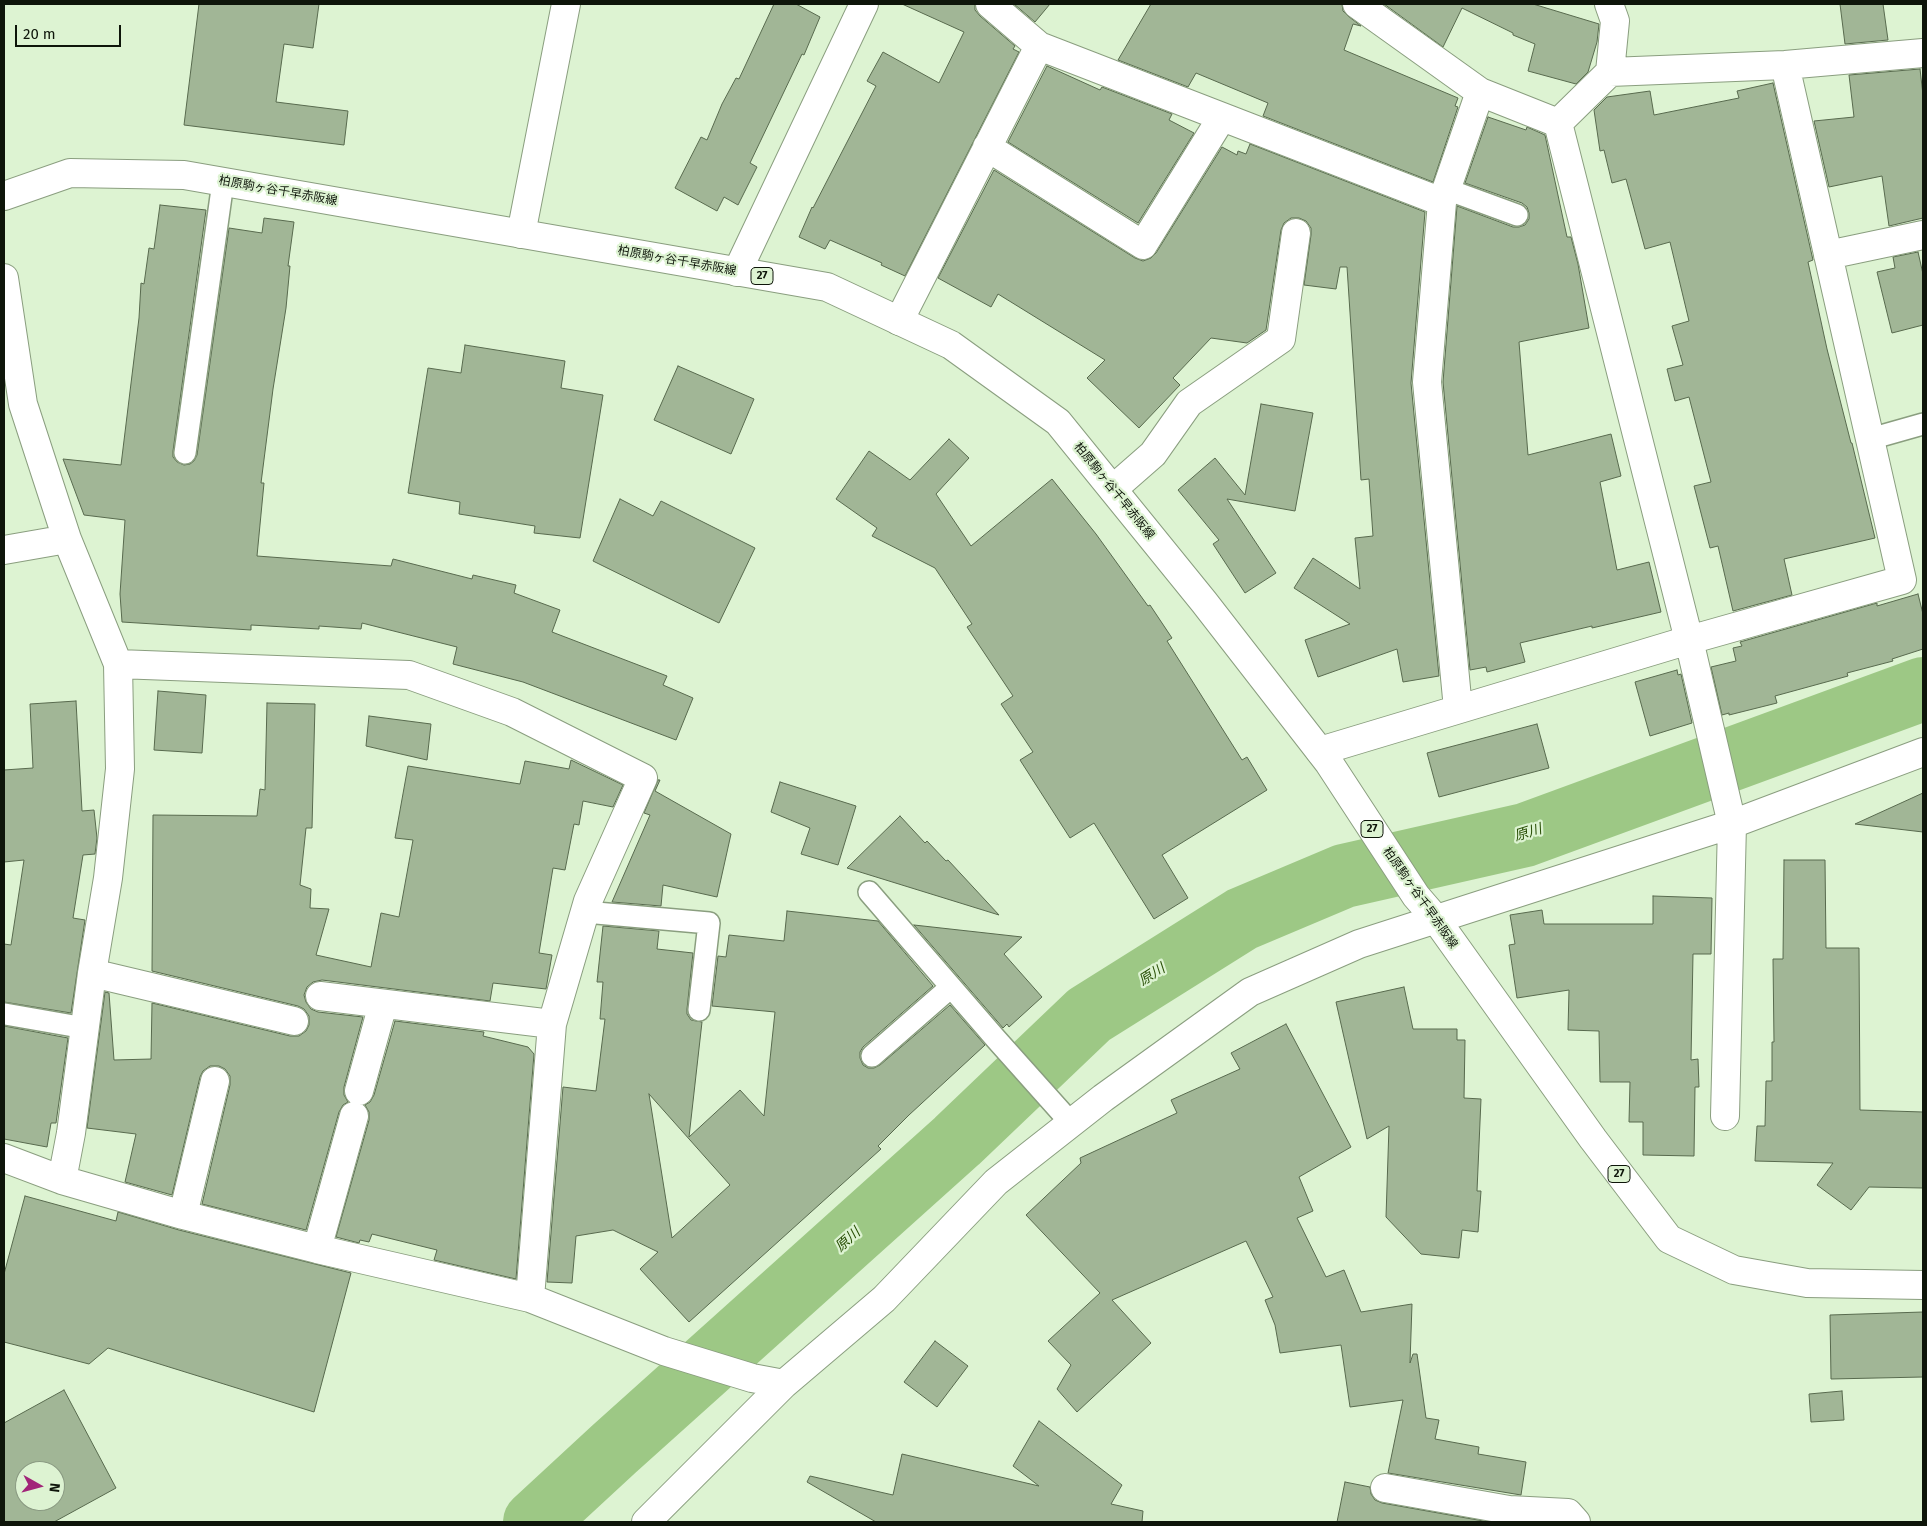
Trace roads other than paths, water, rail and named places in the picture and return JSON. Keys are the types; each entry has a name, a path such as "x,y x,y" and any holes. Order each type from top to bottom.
{"street":[{"path":"521,234 566,4"},
{"path":"737,272 864,4"},
{"path":"990,4 1039,46 1222,117 1444,196"},
{"path":"1357,4 1480,92 1558,123"},
{"path":"1558,123 1610,72 1615,22 1609,4"},
{"path":"900,321 1039,46"},
{"path":"1610,72 1785,65 1923,53"},
{"path":"1324,757 1458,710 1689,640 1902,580 1785,65"},
{"path":"1458,710 1427,382 1444,196 1480,92"},
{"path":"988,147 1143,245 1222,117"},
{"path":"1558,123 1689,640 1732,824 1725,1116"},
{"name":"柏原駒ヶ谷千早赤阪線","path":"4,196 70,173 184,175 827,288 951,345 1058,422 1204,602 1324,757 1416,896 1435,918 1593,1139 1669,1239 1734,1270 1807,1283 1923,1285"},
{"path":"1113,489 1153,454 1189,403 1281,339 1296,233"},
{"path":"1828,255 1923,235"},
{"path":"4,278 23,404 66,539 118,664 120,769 108,878 92,973 71,1133 62,1180"},
{"path":"4,550 66,539"},
{"path":"118,664 409,675 512,712 643,778 585,912 552,1024 530,1298"},
{"path":"646,1522 784,1384 884,1299 996,1182 1072,1123 1250,992 1359,944 1732,824 1923,752"},
{"path":"92,973 294,1021"},
{"path":"320,996 552,1024"},
{"path":"317,1249 383,1004"},
{"path":"182,1215 215,1081"},
{"path":"4,1158 62,1180 182,1215 317,1249 530,1298 664,1351 752,1378 784,1384"},
{"path":"1385,1488 1509,1510 1568,1513 1576,1522"}],"lane":[{"path":"185,454 223,182"},
{"path":"1444,196 1517,215"},
{"path":"1870,439 1923,424"},
{"path":"869,892 996,1039 1072,1123"},
{"path":"585,912 709,923 699,1010"},
{"path":"872,1056 951,987"},
{"path":"5,1014 85,1028"}],"waterway":[{"name":"原川","path":"535,1522 957,1141 1089,1015 1242,919 1344,876 1525,835 1923,689"}]}
